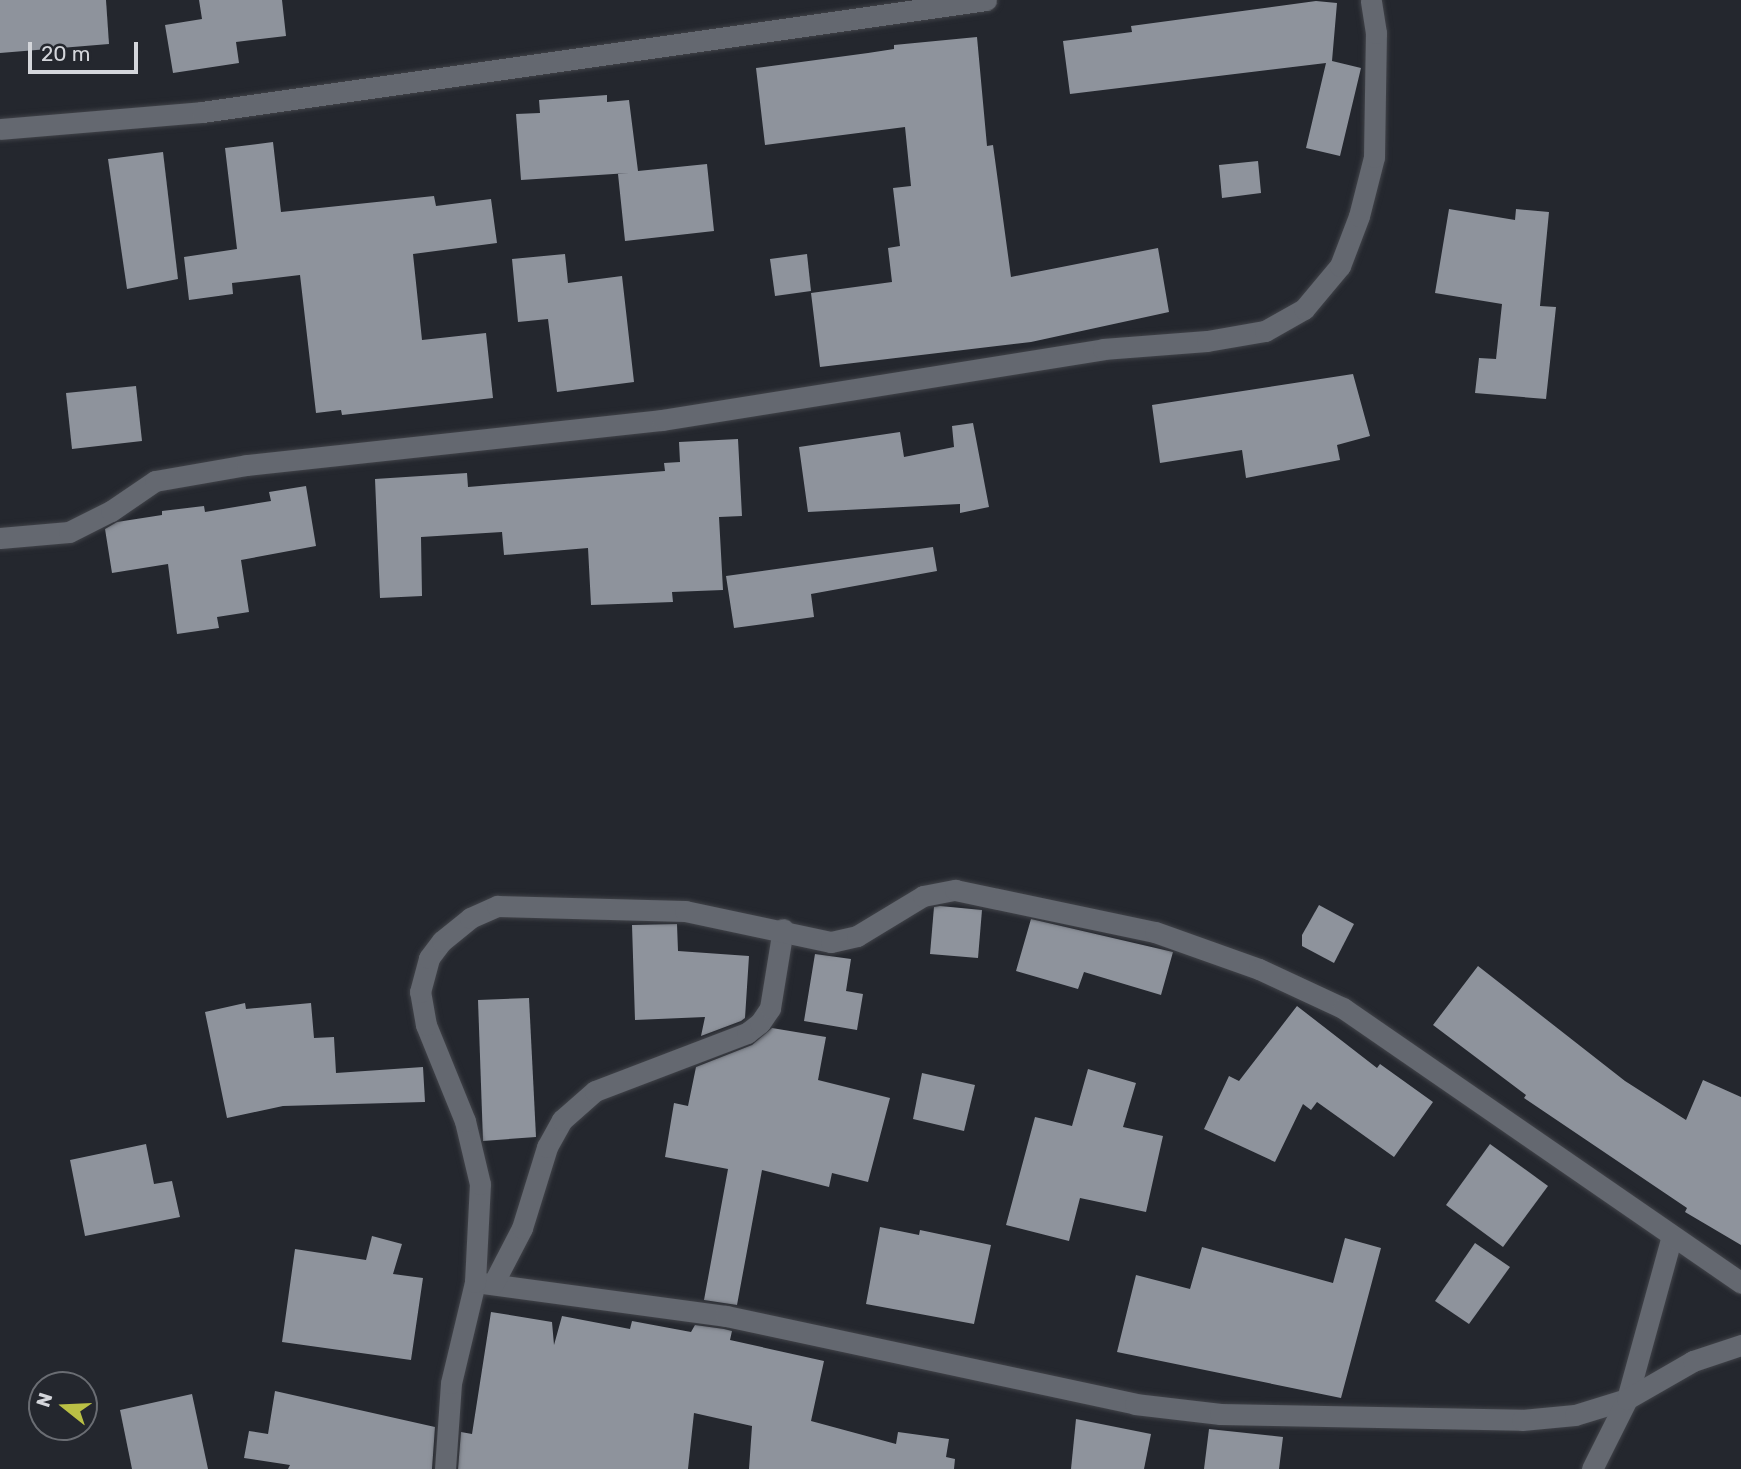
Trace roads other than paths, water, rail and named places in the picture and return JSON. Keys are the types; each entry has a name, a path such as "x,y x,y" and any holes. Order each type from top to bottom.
{"street":[{"path":"0,129 202,112 986,0"},
{"path":"0,538 69,532 111,512 155,481 247,465 371,455 662,420 1090,351 1207,341 1265,331 1304,309 1333,274 1359,216 1374,157 1376,33 1371,0"},
{"path":"484,1283 480,1184 464,1121 426,1025 420,992 429,958 442,941 470,918 497,906 531,904 685,911 783,929 831,942 857,936 923,896 955,890 1155,932 1259,969 1343,1008 1741,1283"},
{"path":"445,1469 451,1383 484,1283 522,1228 547,1147 562,1120 595,1091 747,1033 760,1023 770,1008 783,929"},
{"path":"1592,1469 1627,1399 1672,1236"},
{"path":"484,1283 726,1316 1135,1404 1220,1414 1522,1420 1575,1415 1627,1399 1693,1361 1741,1345"}]}
